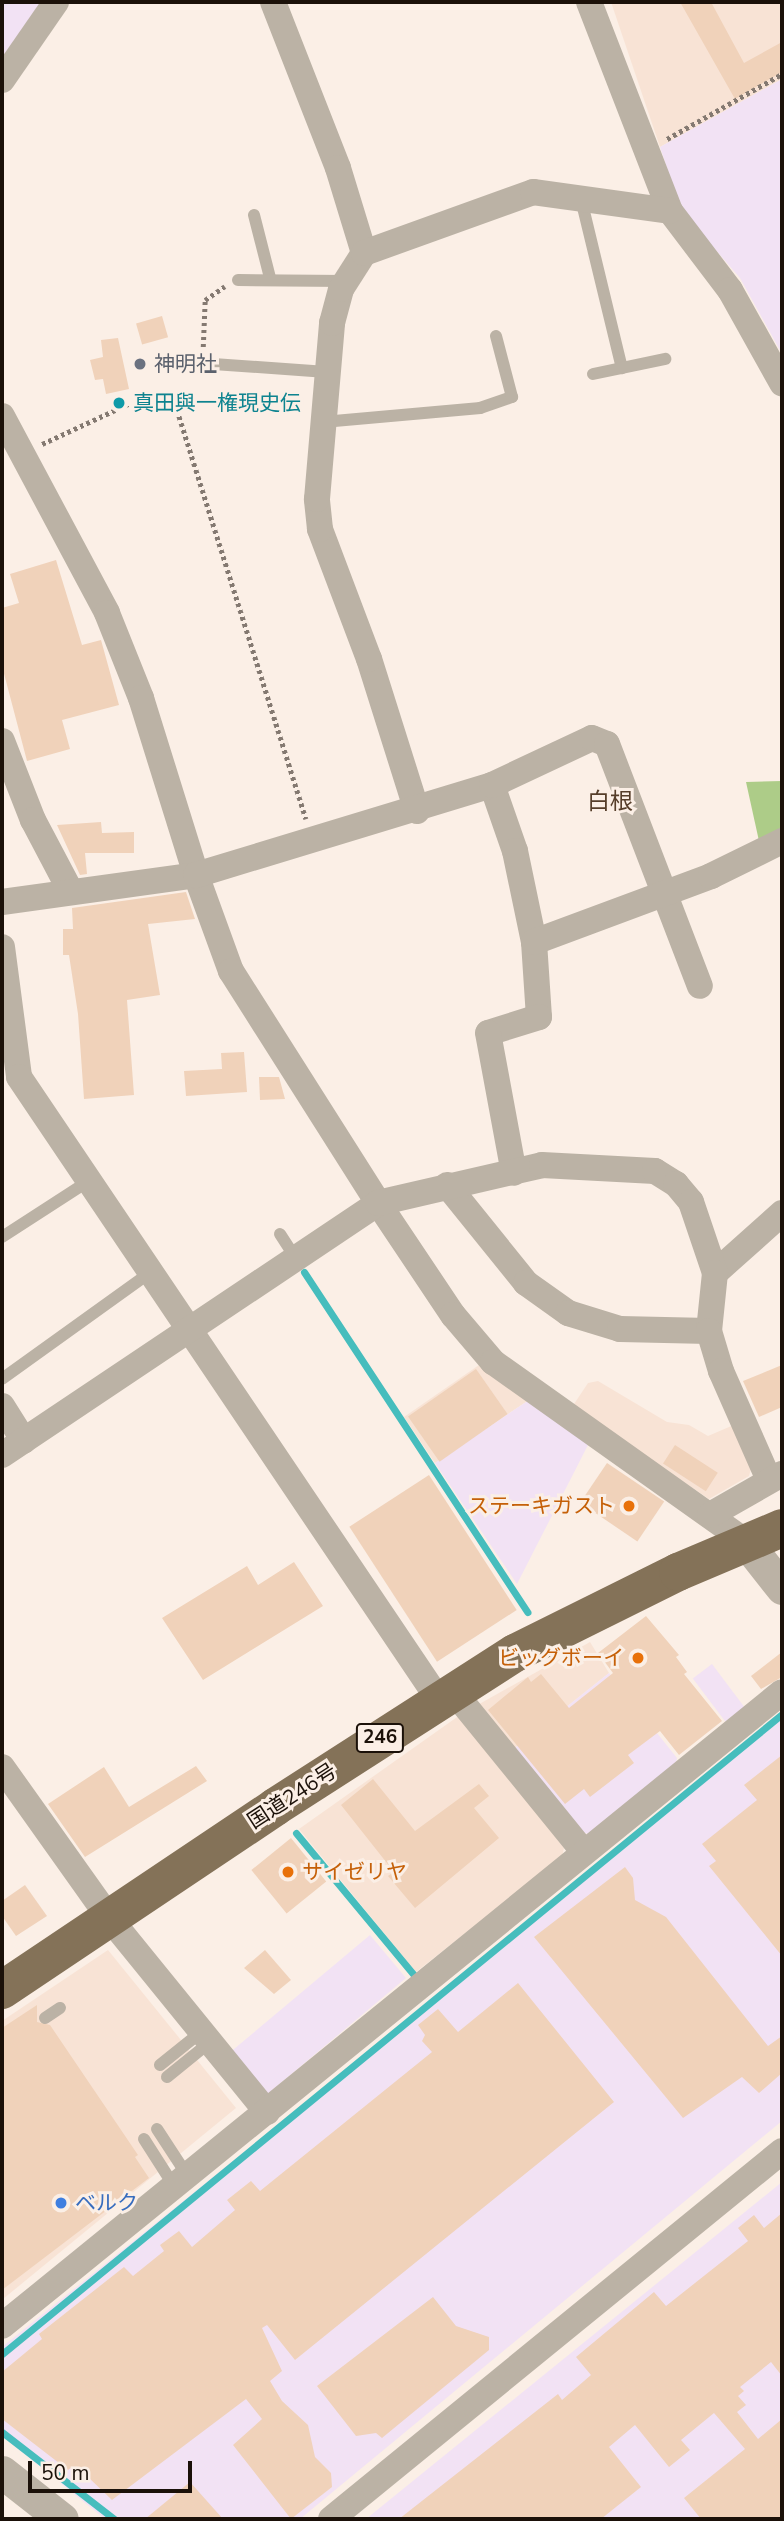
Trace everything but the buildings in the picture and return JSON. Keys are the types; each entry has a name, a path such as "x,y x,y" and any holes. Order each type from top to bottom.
{"highway":[{"name":"国道246号","path":"2,1990 446,1695 515,1653 745,1541 782,1528"}],"street":[{"path":"2,80 56,2"},
{"path":"273,2 338,168 365,253"},
{"path":"589,2 670,211 730,290 782,383"},
{"path":"417,811 369,659 320,529 317,499 332,323 346,281 365,253 533,192 670,211"},
{"path":"2,416 107,613 141,698 195,876 231,971 378,1203 453,1315 493,1362 745,1541 782,1588"},
{"path":"2,902 195,876 417,811 492,786 592,738 607,744 700,986"},
{"path":"2,741 33,820 71,892"},
{"path":"492,786 516,851 534,942 539,1017 488,1033 514,1173"},
{"path":"534,942 711,876 782,841"},
{"path":"2,947 19,1077 191,1331 446,1695 583,1851"},
{"path":"2,1455 191,1331 378,1203 542,1165 655,1171 676,1184 691,1202 715,1273 709,1331 721,1371 776,1477 710,1515"},
{"path":"447,1185 526,1283 568,1313 620,1329 709,1331"},
{"path":"715,1273 782,1213"},
{"path":"2,1406 24,1441"},
{"path":"4,2319 267,2112 583,1851 782,1692"},
{"path":"3,1773 110,1919 267,2112"},
{"path":"331,2519 782,2151"},
{"path":"2,2472 62,2519"}],"lane":[{"path":"581,199 622,368"},
{"path":"254,215 270,278"},
{"path":"238,280 270,278 346,281"},
{"path":"323,422 480,408 512,397 496,336"},
{"path":"593,374 665,359"},
{"path":"201,363 327,372"},
{"path":"2,1237 90,1180"},
{"path":"280,1234 296,1259"},
{"path":"2,1378 151,1272"},
{"path":"45,2018 60,2008"},
{"path":"163,2071 205,2037"},
{"path":"158,2129 181,2180"},
{"path":"144,2139 181,2180"}],"path":[{"path":"647,150 782,74"},
{"path":"201,363 205,300 238,280"},
{"path":"175,403 312,841"},
{"path":"22,454 128,404"}],"shaded area":[{"path":"2,2 43,2 2,60"},
{"path":"611,2 782,2 782,79 660,147"},
{"path":"782,79 782,354 740,278 681,210 660,147"},
{"path":"479,1365 529,1400 435,1463 404,1417"},
{"path":"598,1381 667,1422 689,1425 708,1436 736,1424 752,1465 749,1476 709,1499 572,1407 588,1383"},
{"path":"529,1400 588,1445 517,1584 435,1463"},
{"path":"590,1642 609,1673 511,1751 474,1707"},
{"path":"712,1664 744,1707 725,1722 693,1678"},
{"path":"609,1673 677,1758 676,1763 589,1834 577,1831 511,1751"},
{"path":"460,1715 564,1848 562,1857 416,1972 299,1829"},
{"path":"782,1718 782,2121 300,2519 105,2519 2,2436 2,2347"},
{"path":"370,1935 406,1978 267,2094 231,2051"},
{"name":"ベルク","path":"108,1950 236,2108 3,2299 2,2021"},
{"path":"782,2182 782,2519 366,2519"}],"green space":[{"path":"782,781 782,828 759,841 746,782"}],"waterway":[{"path":"304,1272 527,1612"},
{"path":"2,2354 782,1714"},
{"path":"296,1833 414,1975"},
{"path":"2,2432 114,2519"}],"place":[{"name":"神明社","path":"140,364"},
{"name":"真田與一権現史伝","path":"119,403"},
{"name":"ステーキガスト","path":"629,1506"},
{"name":"ビッグボーイ","path":"638,1658"},
{"name":"サイゼリヤ","path":"288,1872"},
{"name":"ベルク","path":"61,2203"}],"district":[{"name":"白根","path":"610,802"}]}
